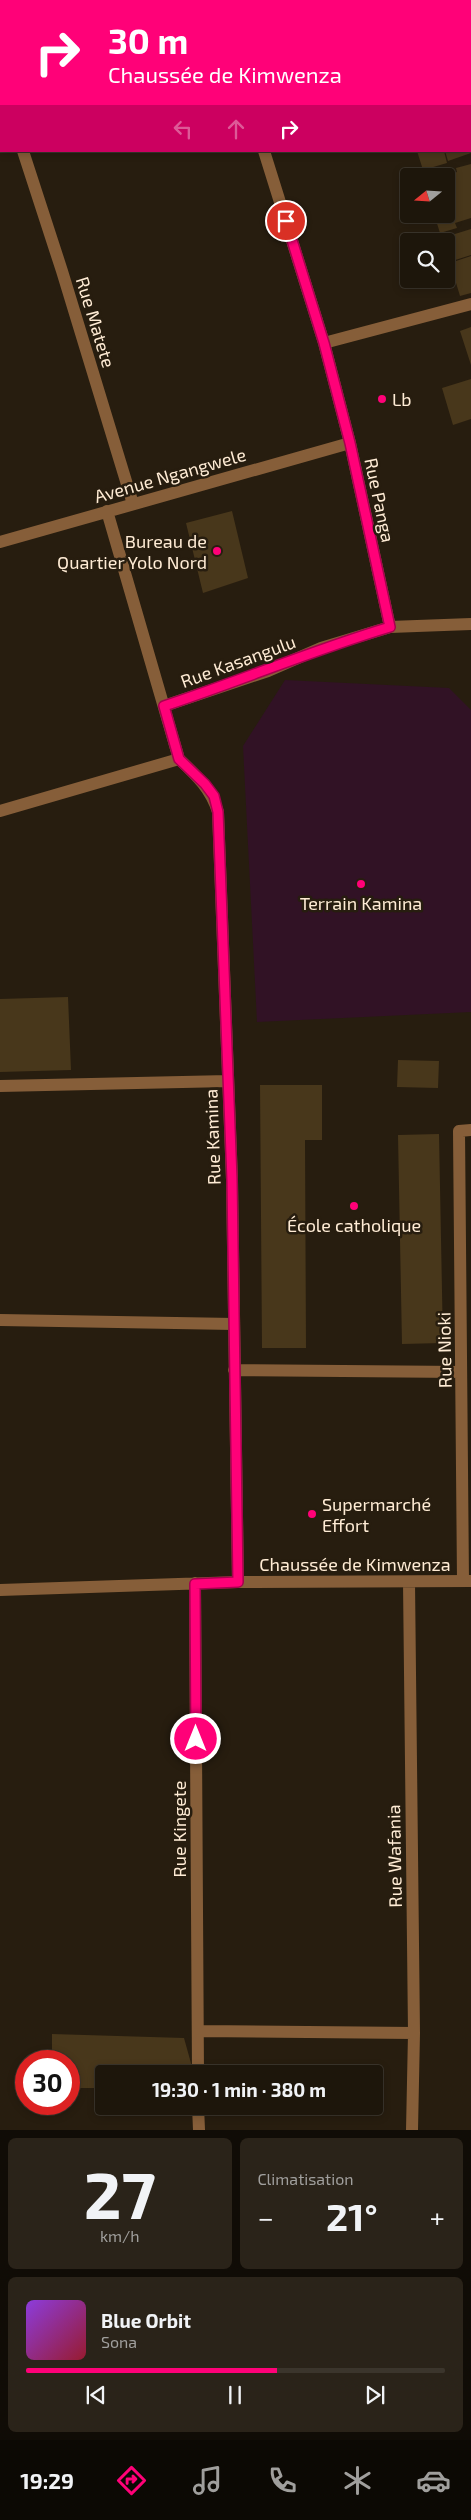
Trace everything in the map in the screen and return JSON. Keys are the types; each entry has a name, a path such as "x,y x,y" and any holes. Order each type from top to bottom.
{"street":[{"name":"Rue Matete","path":"23,152 62,271 133,504"},
{"name":"Rue Panga","path":"264,152 324,343 350,443 390,627"},
{"path":"324,343 471,304"},
{"name":"Avenue Ngangwele","path":"0,542 350,443"},
{"path":"0,811 179,759 106,511"},
{"name":"Rue Kasangulu","path":"164,706 268,671 321,648 390,627 471,624"},
{"name":"Rue Kamina","path":"179,759 205,784 214,796 218,812 228,1081 238,1582"},
{"path":"0,1086 228,1081"},
{"name":"Rue Nioki","path":"467,1581 461,1372 459,1131 471,1130"},
{"path":"0,1320 234,1324"},
{"path":"234,1370 461,1372"},
{"name":"Chaussée de Kimwenza","path":"0,1590 238,1582 467,1581"},
{"name":"Rue Wafania","path":"409,1582 414,2033 412,2130"},
{"name":"Rue Kingete","path":"195,1584 198,2065"},
{"path":"198,2031 414,2033"},
{"path":"198,2115 199,2130"}],"shaded area":[{"name":"Terrain Kamina","path":"285,680 449,688 471,710 471,1012 257,1022 243,746"}],"building":[{"path":"417,152 444,152 447,163 422,168"},
{"path":"445,152 471,152 471,153 448,161"},
{"path":"471,164 471,218 455,223 455,173 457,172 456,168"},
{"path":"437,223 455,223 457,228 440,233"},
{"path":"471,229 471,255 455,260 455,234"},
{"path":"471,256 471,293 460,296 455,280 455,261"},
{"path":"471,327 471,365 460,331"},
{"path":"471,379 471,419 453,425 442,388"},
{"name":"Bureau de Quartier Yolo Nord","path":"232,511 248,578 203,593 186,523"},
{"path":"68,997 71,1070 0,1072 0,999"},
{"path":"398,1060 439,1061 438,1088 397,1087"},
{"path":"260,1085 322,1085 322,1140 305,1140 306,1348 262,1348"},
{"path":"439,1134 443,1343 402,1344 398,1135"},
{"path":"52,2034 184,2038 192,2065 95,2065 95,2088 80,2088 80,2050 52,2050"}],"place":[{"name":"Lb","path":"382,399"},
{"name":"Bureau de Quartier Yolo Nord","path":"217,551"},
{"name":"Terrain Kamina","path":"361,884"},
{"name":"École catholique","path":"354,1206"},
{"name":"Supermarché Effort","path":"312,1514"}],"route":[{"path":"196,1739 195,1584 238,1582 232,1180 218,812 214,796 205,784 179,759 164,706 268,671 321,648 390,627 350,443 324,343 286,221"}]}
